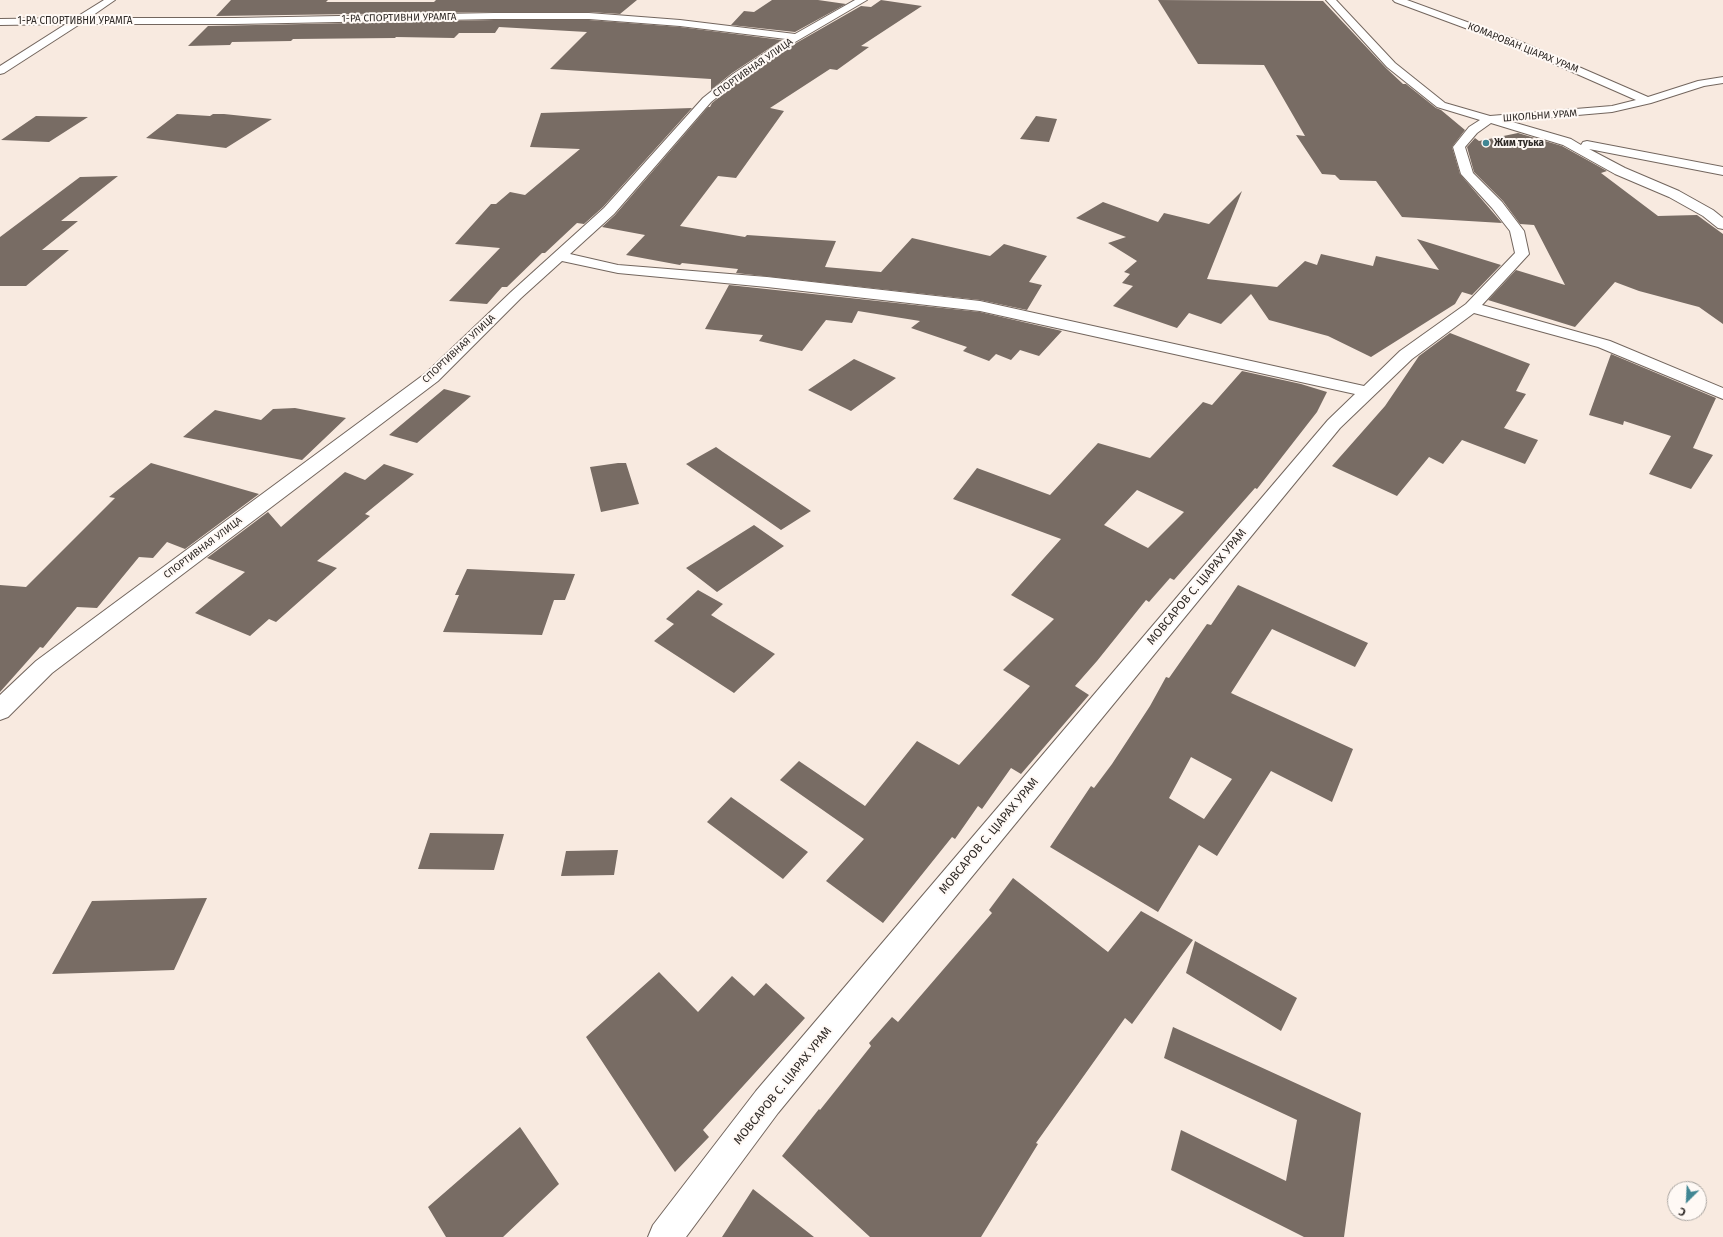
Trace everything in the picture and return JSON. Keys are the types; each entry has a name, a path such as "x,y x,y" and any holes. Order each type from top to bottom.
{"street":[{"path":"0,71 110,0"},
{"name":"СПОРТИВНАЯ УЛИЦА","path":"0,710 44,667 432,377 516,295 609,211 707,100 737,76 797,36 862,0"},
{"path":"1331,0 1390,65 1441,105 1490,119"},
{"name":"КОМАРОВАН ЦIАРАХ УРАМ","path":"1398,0 1515,43 1647,101"},
{"name":"1-РА СПОРТИВНИ УРАМГА","path":"0,22 235,21 589,16 680,23 797,36"},
{"name":"ШКОЛЬНИ УРАМ","path":"1490,119 1574,113 1612,108 1647,101 1702,83 1723,80"},
{"name":"ШКОЛЬНИ УРАМ","path":"1490,119 1567,142 1620,171 1674,194 1708,213 1723,225"},
{"name":"МОВСАРОВ С. ЦIАРАХ УРАМ","path":"665,1237 782,1084 1329,430 1406,355 1472,307 1522,254 1517,231 1497,205 1467,174 1459,147 1473,130 1490,119"},
{"path":"1567,142 1723,171"},
{"path":"559,256 618,269 767,282 980,306 1368,392"},
{"path":"1472,307 1604,344 1723,394"}],"building":[{"path":"231,0 434,2 436,0 637,0 620,14 589,12 494,12 216,16"},
{"path":"772,0 818,0 846,4 795,32 731,25 744,11 754,12"},
{"path":"881,0 922,6 861,46 869,47 837,70 830,69 770,108 784,111 736,178 718,176 680,226 745,237 747,235 836,241 825,267 881,272 912,238 990,256 1004,244 1047,256 1029,282 1042,285 1027,310 980,300 736,273 738,269 682,263 680,265 626,255 645,235 602,227 615,215 712,103 742,79 791,46 861,6 871,7"},
{"path":"1158,0 1323,1 1403,84 1406,84 1465,130 1452,147 1460,174 1502,223 1402,217 1376,181 1340,180 1335,175 1322,174 1296,135 1305,136 1264,65 1198,64"},
{"path":"494,20 589,20 680,27 782,40 732,73 711,90 711,79 550,69 587,32 499,27 495,33 459,33 454,38 396,37 293,39 291,41 232,42 230,45 188,46 208,26"},
{"path":"692,108 603,207 584,224 577,223 545,253 542,253 507,287 502,287 487,304 449,301 500,248 455,244 491,204 496,204 510,192 525,195 580,149 530,147 541,113"},
{"path":"177,114 210,116 213,114 224,114 272,119 226,148 146,138"},
{"path":"36,116 88,117 49,142 1,140"},
{"path":"1036,116 1057,119 1049,142 1020,139"},
{"path":"1518,133 1562,146 1607,171 1601,173 1658,216 1697,215 1723,234 1723,324 1699,307 1639,291 1615,282 1575,327 1488,300 1516,270 1565,285 1534,225 1520,224 1503,201 1474,172 1467,147 1475,138 1479,141"},
{"path":"118,176 61,221 78,221 42,250 69,250 26,286 0,286 0,237 80,177"},
{"path":"1242,191 1207,279 1277,287 1305,261 1317,265 1321,254 1373,266 1376,256 1439,270 1417,239 1501,265 1472,295 1462,292 1455,304 1371,357 1328,336 1269,320 1251,294 1221,324 1189,313 1177,328 1113,306 1133,286 1122,283 1130,274 1124,272 1137,261 1108,243 1126,237 1076,218 1103,202 1158,222 1164,213 1209,224"},
{"path":"729,285 980,312 1062,331 1039,356 1020,350 1011,360 996,354 989,361 963,351 967,347 911,328 920,321 858,311 852,323 826,320 802,351 759,341 763,335 705,329"},
{"path":"1450,333 1530,364 1516,391 1526,394 1504,428 1538,440 1525,464 1462,440 1443,464 1429,457 1397,496 1332,466 1385,406 1419,356"},
{"path":"1611,354 1716,398 1693,448 1713,455 1691,489 1649,474 1671,436 1624,421 1623,425 1589,415"},
{"path":"854,359 896,378 851,411 808,390"},
{"path":"1242,371 1301,384 1327,392 1317,412 1257,489 1255,488 1174,580 1170,578 1149,602 1146,600 1075,686 1089,695 1021,774 1011,768 982,809 978,806 955,839 952,837 883,923 826,881 864,839 780,780 799,761 865,806 917,741 959,765 1030,686 1003,670 1054,619 1011,595 1061,539 953,499 977,468 1050,495 1098,443 1150,458 1203,402 1212,405","holes":["1137,490 1184,512 1148,548 1104,525"]},
{"path":"444,389 471,396 417,443 389,435"},
{"path":"295,408 346,418 302,460 183,437 215,410 261,420 273,409"},
{"path":"716,447 811,511 781,530 686,464"},
{"path":"151,463 259,494 185,549 167,542 153,558 139,557 97,608 77,607 43,648 40,647 0,692 0,585 26,587 115,498 109,497"},
{"path":"626,463 639,504 601,512 590,467"},
{"path":"384,464 414,474 365,514 370,516 317,561 337,568 276,622 269,619 250,636 195,613 245,572 207,558 268,512 281,527 345,472 365,480"},
{"path":"754,525 784,546 717,592 686,568"},
{"path":"467,569 575,574 565,600 554,600 542,635 443,632 459,595 455,595"},
{"path":"1238,585 1368,643 1355,667 1272,629 1231,693 1353,749 1332,802 1271,771 1217,856 1199,845 1158,912 1050,847 1091,786 1094,788 1112,764 1150,706 1166,677 1169,678 1207,624 1211,625","holes":["1191,757 1232,779 1204,819 1169,798"]},
{"path":"698,590 723,604 711,615 775,654 734,693 654,641 674,624 666,619"},
{"path":"731,797 808,852 783,879 707,822"},
{"path":"430,833 504,834 494,870 418,869"},
{"path":"618,850 614,875 561,876 566,851"},
{"path":"1013,878 1108,952 1141,911 1193,940 1132,1024 1125,1018 1036,1143 1038,1144 981,1237 870,1237 782,1156 871,1046 869,1043 892,1017 898,1022 992,913 989,910"},
{"path":"207,898 174,970 52,974 92,901"},
{"path":"1195,941 1297,998 1281,1031 1186,973"},
{"path":"659,972 698,1012 732,976 754,996 766,983 805,1018 703,1130 709,1137 675,1172 586,1037"},
{"path":"1173,1027 1361,1113 1344,1237 1304,1237 1171,1170 1181,1130 1286,1181 1297,1120 1164,1058"},
{"path":"520,1127 559,1184 503,1237 446,1237 428,1207"},
{"path":"753,1189 814,1237 722,1237"}],"place":[{"name":"Жим туька","path":"1486,143"}]}
